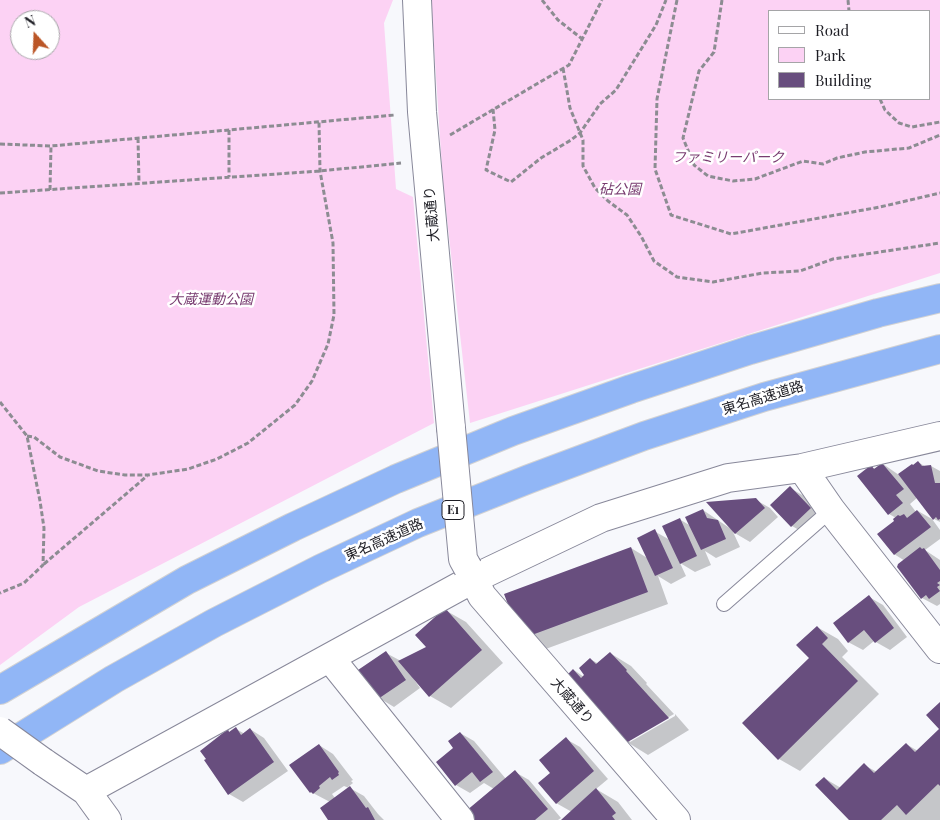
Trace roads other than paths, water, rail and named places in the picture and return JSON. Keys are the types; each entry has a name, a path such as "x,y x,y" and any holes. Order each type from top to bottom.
{"highway":[{"path":"0,690 187,580 293,526 396,479 513,431 631,389 750,350 878,313 940,298"},
{"name":"東名高速道路","path":"0,750 114,680 214,622 320,569 418,524 529,479 644,436 764,397 940,349"}],"street":[{"name":"大蔵通り","path":"417,0 422,112 463,559 482,596 676,820"},
{"path":"86,791 330,658 470,574 601,518 728,478 802,468 940,436"},
{"path":"802,468 831,510 940,649"},
{"path":"330,658 460,820"},
{"path":"0,731 86,791 107,820"}],"lane":[{"path":"724,604 831,510"}],"park label":[{"name":"ファミリーパーク","path":"728,158"},
{"name":"砧公園","path":"620,190"},
{"name":"大蔵運動公園","path":"211,300"}]}
